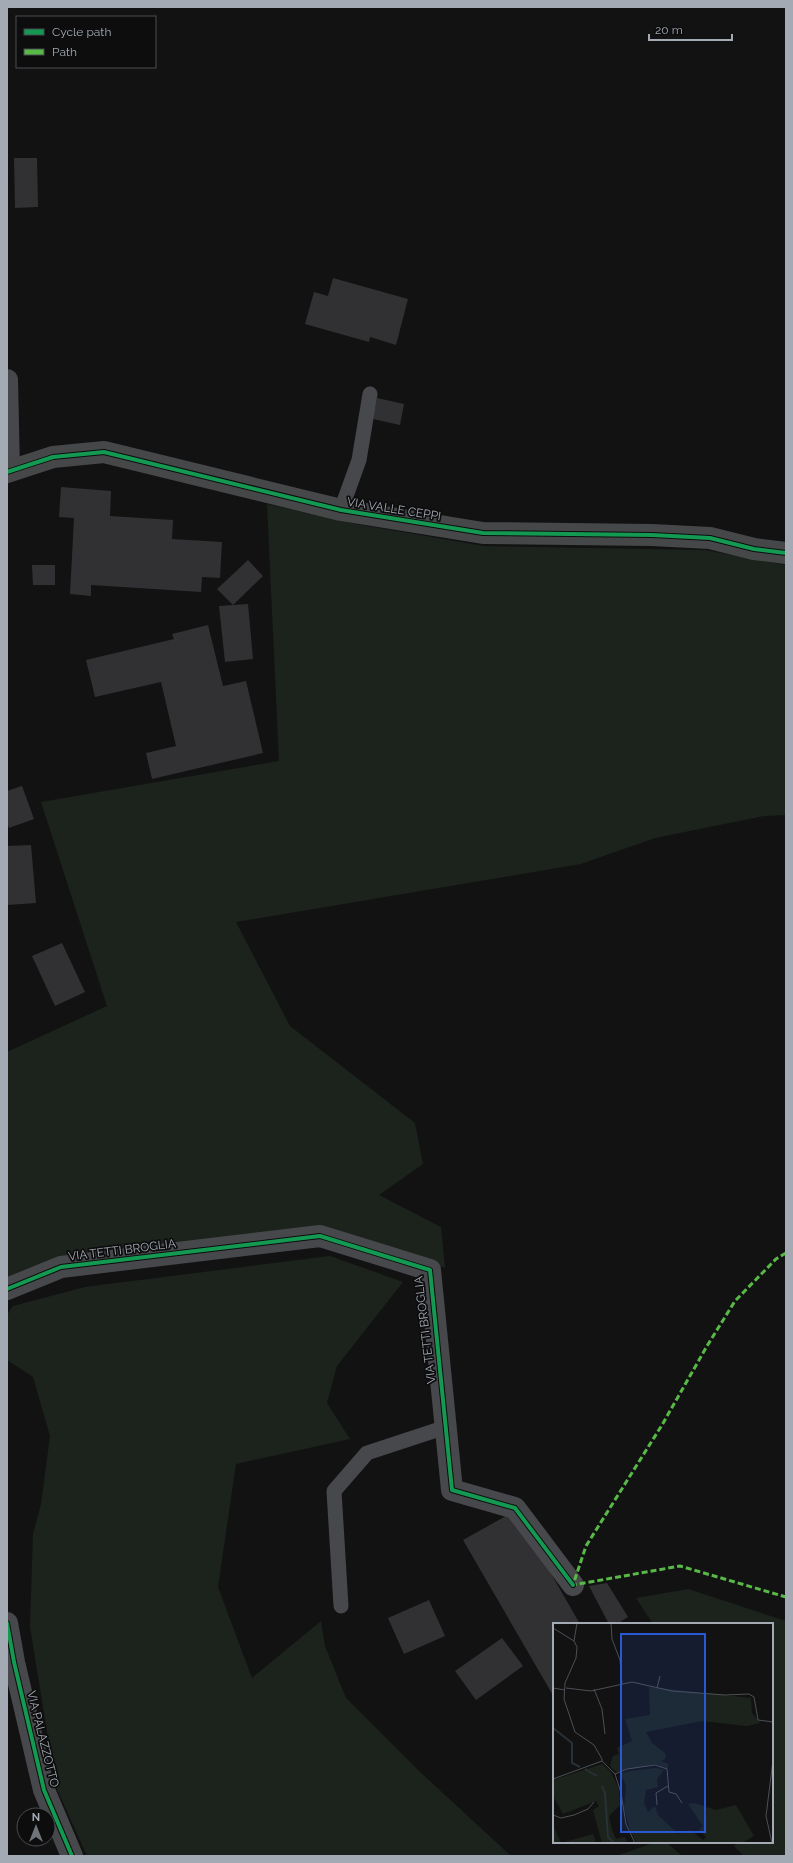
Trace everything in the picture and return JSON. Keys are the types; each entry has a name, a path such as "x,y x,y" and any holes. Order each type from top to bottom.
{"street":[{"path":"7,380 8,471"},
{"name":"VIA VALLE CEPPI","path":"8,471 53,457 104,452 341,510 483,533 652,535 710,538 754,549 786,553"},
{"name":"VIA TETTI BROGLIA","path":"7,1289 61,1267 320,1236 430,1270 452,1490 515,1508 574,1584"},
{"name":"VIA PALAZZOTTO","path":"7,1623 14,1662 44,1790 72,1856"}],"lane":[{"path":"341,510 359,460 370,394"},
{"path":"341,1606 334,1491 367,1453 446,1427"}],"shaded area":[{"path":"267,504 356,524 484,546 705,550 786,565 786,815 764,816 655,838 581,864 236,922 290,1026 415,1123 423,1164 379,1195 441,1227 445,1268 318,1226 7,1278 7,1052 107,1006 41,802 279,761"},
{"path":"330,1256 403,1282 337,1366 327,1403 350,1439 236,1464 218,1587 252,1678 321,1621 325,1646 346,1698 419,1771 511,1856 87,1856 56,1787 30,1627 33,1534 41,1504 50,1436 33,1377 7,1360 7,1315 13,1306 85,1287"},
{"path":"688,1589 786,1621 786,1856 744,1856 734,1846 737,1843 773,1843 773,1807 775,1805 773,1802 773,1623 652,1623 636,1598"},
{"path":"653,1843 667,1843 682,1856 616,1856"}],"building":[{"path":"14,158 37,158 38,207 15,208"},
{"path":"333,278 408,299 396,345 370,337 369,342 305,324 314,292 328,296"},
{"path":"377,398 404,404 400,425 373,419"},
{"path":"61,487 111,491 110,516 173,520 172,539 222,542 220,578 202,577 201,592 91,585 91,596 70,594 74,518 59,517"},
{"path":"248,560 263,576 233,605 217,589"},
{"path":"32,565 55,565 55,585 33,585"},
{"path":"248,604 253,659 225,662 219,606"},
{"path":"208,625 223,686 246,681 263,753 152,779 146,753 176,746 161,682 95,697 86,660 174,639 172,634"},
{"path":"22,786 34,819 9,828 7,822 7,791"},
{"path":"31,845 36,903 7,905 7,846"},
{"path":"62,943 85,992 55,1006 32,956"},
{"path":"515,1511 579,1623 553,1623 553,1695 463,1540"},
{"path":"607,1583 628,1617 619,1623 608,1623 589,1586"},
{"path":"429,1600 445,1636 404,1654 388,1618"},
{"path":"502,1638 523,1666 476,1700 455,1671"}],"marked path":[{"path":"786,1253 776,1259 735,1301 707,1346 662,1425 586,1546 573,1585 680,1566 786,1597"}],"cycle path":[{"path":"7,472 53,457 104,452 341,510 483,533 652,535 710,538 754,549 786,553"},
{"path":"7,1289 61,1267 320,1236 430,1270 452,1490 515,1508 573,1585"},
{"path":"7,1623 14,1662 44,1790 72,1856"}]}
